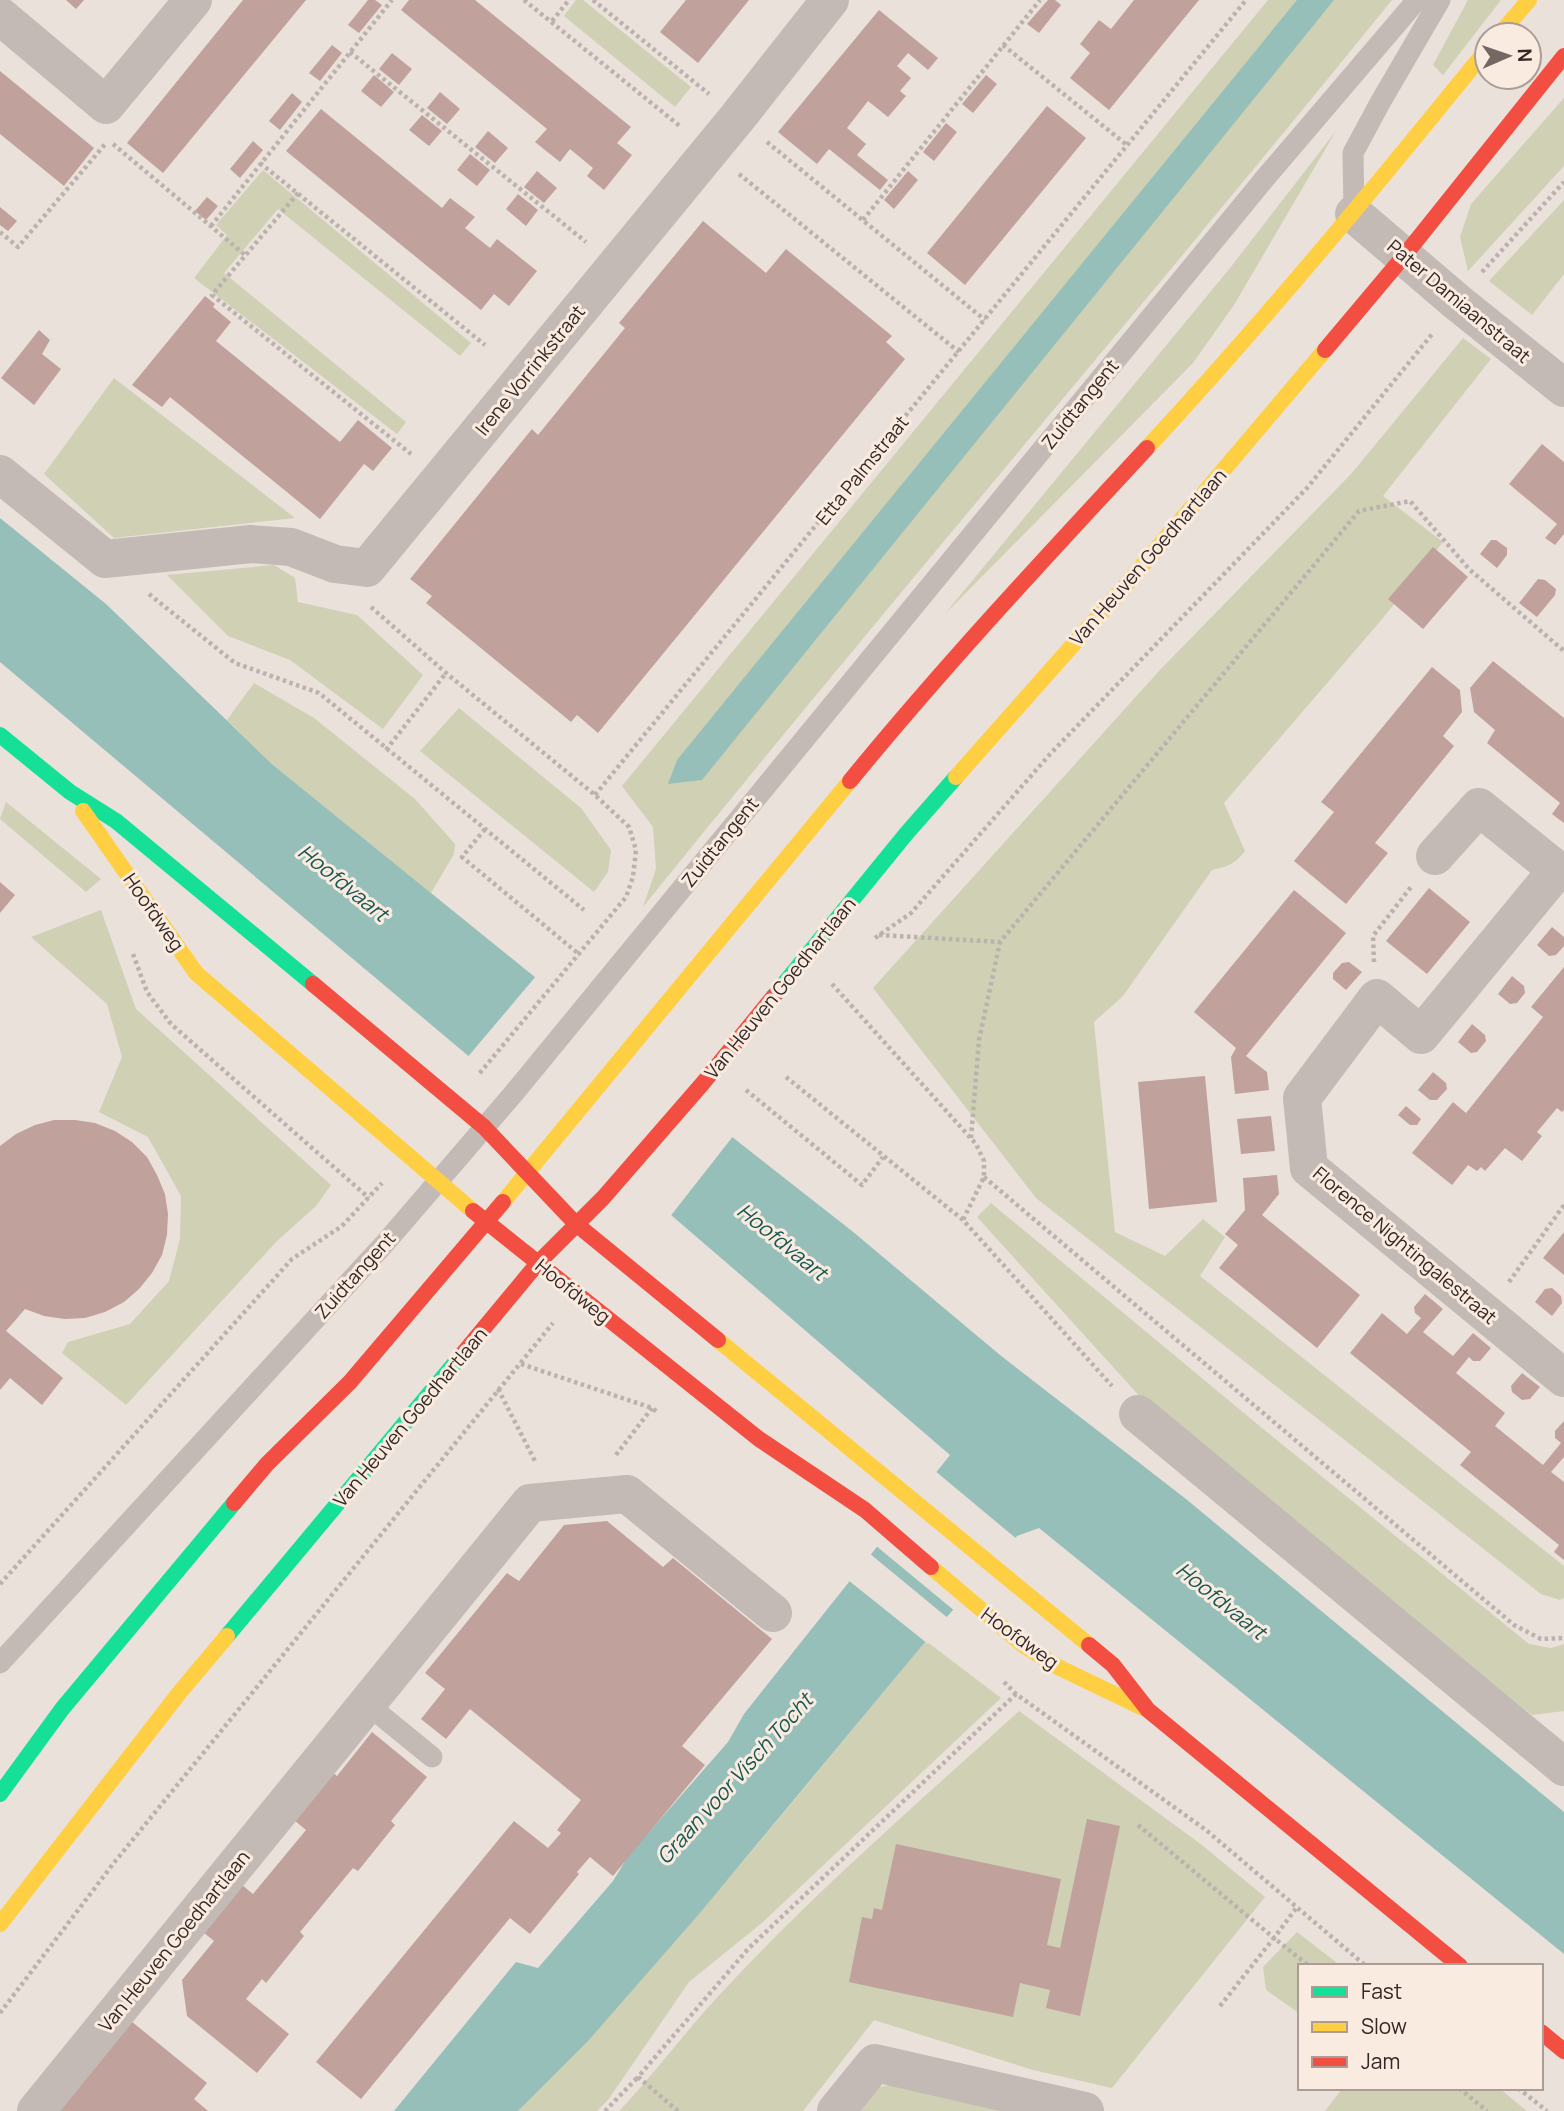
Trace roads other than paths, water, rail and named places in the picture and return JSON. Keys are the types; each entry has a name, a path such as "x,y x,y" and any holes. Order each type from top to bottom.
{"main road":[{"path":"1511,21 1529,0"},
{"name":"Van Heuven Goedhartlaan","path":"0,1924 180,1692 538,1263 603,1198 703,1083 906,834 1126,585 1404,256 1564,56"},
{"path":"0,1794 62,1709 172,1576 267,1464 350,1382 486,1223 892,730 1045,558 1231,357 1354,214 1473,66"},
{"name":"Hoofdweg","path":"8,741 70,792 116,821 491,1120 527,1173 576,1224 1113,1665 1148,1710 1458,1964"},
{"name":"Hoofdweg","path":"70,792 196,973 486,1223 759,1439 865,1510 1023,1645 1058,1667 1148,1710"},
{"path":"1543,2034 1564,2050"}],"street":[{"path":"0,16 106,105 193,0"},
{"name":"Irene Vorrinkstraat","path":"0,474 105,559 251,544 291,547 335,564 367,568 737,118 830,0"},
{"name":"Pater Damiaanstraat","path":"1354,214 1564,388"},
{"path":"1435,856 1479,807 1560,873"},
{"name":"Florence Nightingalestraat","path":"1560,873 1421,1035 1377,998 1302,1098 1309,1168 1564,1378"},
{"path":"1138,1414 1559,1753"},
{"name":"Van Heuven Goedhartlaan","path":"36,2111 530,1503 627,1494 773,1612"},
{"path":"836,2111 874,2063 1085,2111"}],"lane":[{"name":"Zuidtangent","path":"0,1663 439,1181 491,1120 1257,188 1417,0"},
{"path":"1354,214 1353,153 1440,0"},
{"path":"0,766 8,741"},
{"path":"367,1704 432,1757"}],"water":[{"path":"1297,0 1334,0 702,780 668,784 677,760"},
{"path":"0,518 106,604 273,765 852,1231 1000,1355 1186,1499 1564,1812 1564,1954 1039,1528 1017,1536 699,1914 588,2041 518,2111 394,2111 516,1962 538,1968 613,1881 629,1855 728,1742 744,1714 950,1455 671,1215 466,1054 0,662"}],"water label":[{"name":"Hoofdvaart","path":"343,883"},
{"name":"Hoofdvaart","path":"782,1242"},
{"name":"Hoofdvaart","path":"1221,1601"},
{"name":"Graan voor Visch Tocht","path":"735,1779"}]}
